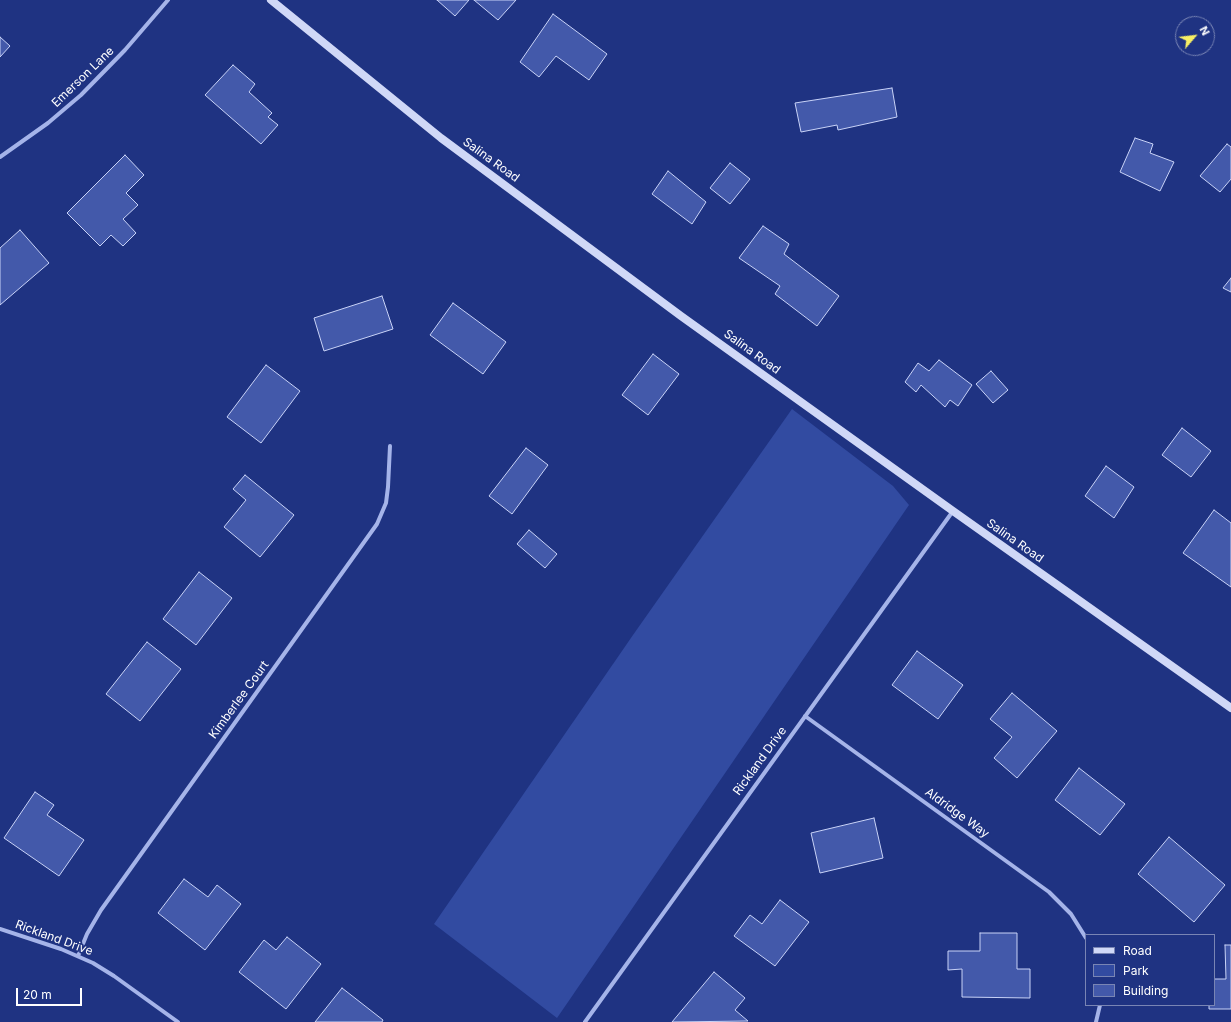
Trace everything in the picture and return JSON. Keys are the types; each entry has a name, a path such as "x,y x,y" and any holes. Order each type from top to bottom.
{"street":[{"name":"Emerson Lane","path":"0,156 48,123 81,95 125,50 168,0"},
{"name":"Salina Road","path":"271,0 441,138 681,316 1231,708"},
{"name":"Kimberlee Court","path":"78,956 87,934 105,905 377,524 386,503 390,446"},
{"name":"Rickland Drive","path":"585,1022 953,511"},
{"name":"Aldridge Way","path":"804,716 1049,892 1071,914 1085,936"},
{"name":"Rickland Drive","path":"0,929 78,956 114,976 178,1022"},
{"path":"1096,1022 1100,1006"}],"green space":[{"path":"792,409 893,486 909,505 557,1018 434,924 633,635"}],"building":[{"path":"437,0 469,0 455,16"},
{"path":"474,0 516,0 498,20"},
{"path":"553,14 607,54 589,80 556,56 539,77 520,62"},
{"path":"0,37 10,46 0,57"},
{"path":"233,65 255,84 249,92 272,113 268,117 278,125 261,144 205,95"},
{"path":"892,88 897,117 838,130 837,125 801,132 795,103"},
{"path":"1135,138 1153,144 1150,153 1174,162 1160,191 1120,172"},
{"path":"1227,144 1231,147 1231,179 1220,192 1200,176"},
{"path":"125,155 144,175 126,193 138,205 123,219 136,233 123,246 111,235 100,246 67,213"},
{"path":"730,163 750,179 730,204 710,188"},
{"path":"668,171 706,202 692,224 652,194"},
{"path":"763,226 789,244 784,254 839,296 817,326 775,294 780,286 739,258"},
{"path":"20,230 49,263 0,305 0,248"},
{"path":"1231,278 1231,292 1223,288"},
{"path":"382,296 393,329 324,351 314,318"},
{"path":"453,303 506,342 483,374 430,335"},
{"path":"653,354 679,374 648,415 622,395"},
{"path":"939,360 972,385 958,406 950,400 945,407 921,385 916,392 905,382 918,363 929,371"},
{"path":"266,365 300,391 261,443 227,417"},
{"path":"991,371 1008,390 993,403 976,384"},
{"path":"1182,428 1211,451 1191,477 1162,455"},
{"path":"526,448 548,465 512,514 489,496"},
{"path":"1106,466 1134,487 1114,518 1085,496"},
{"path":"245,475 294,515 260,557 224,527 246,500 233,489"},
{"path":"1214,510 1231,523 1231,587 1183,553"},
{"path":"529,530 557,554 545,568 517,544"},
{"path":"199,572 232,598 196,645 163,619"},
{"path":"147,642 181,669 140,721 106,694"},
{"path":"917,651 963,685 938,719 892,685"},
{"path":"1012,693 1057,731 1017,778 994,758 1012,737 990,719"},
{"path":"1079,768 1125,804 1100,835 1055,800"},
{"path":"35,792 54,805 47,815 84,840 59,876 4,838"},
{"path":"874,818 883,858 820,873 811,833"},
{"path":"1169,837 1225,885 1194,922 1138,874"},
{"path":"184,879 208,897 217,885 241,904 205,950 158,913"},
{"path":"780,900 809,922 775,966 734,936 750,915 762,924"},
{"path":"980,933 1017,933 1017,969 1030,969 1030,998 962,997 962,969 948,970 948,951 980,951"},
{"path":"287,937 321,964 286,1009 239,972 264,940 276,950"},
{"path":"1225,945 1231,945 1231,1009 1209,1009 1209,1006 1215,1006 1215,979 1226,979"},
{"path":"714,972 745,998 735,1010 748,1021 672,1022"},
{"path":"342,988 383,1020 382,1022 315,1022"}]}
